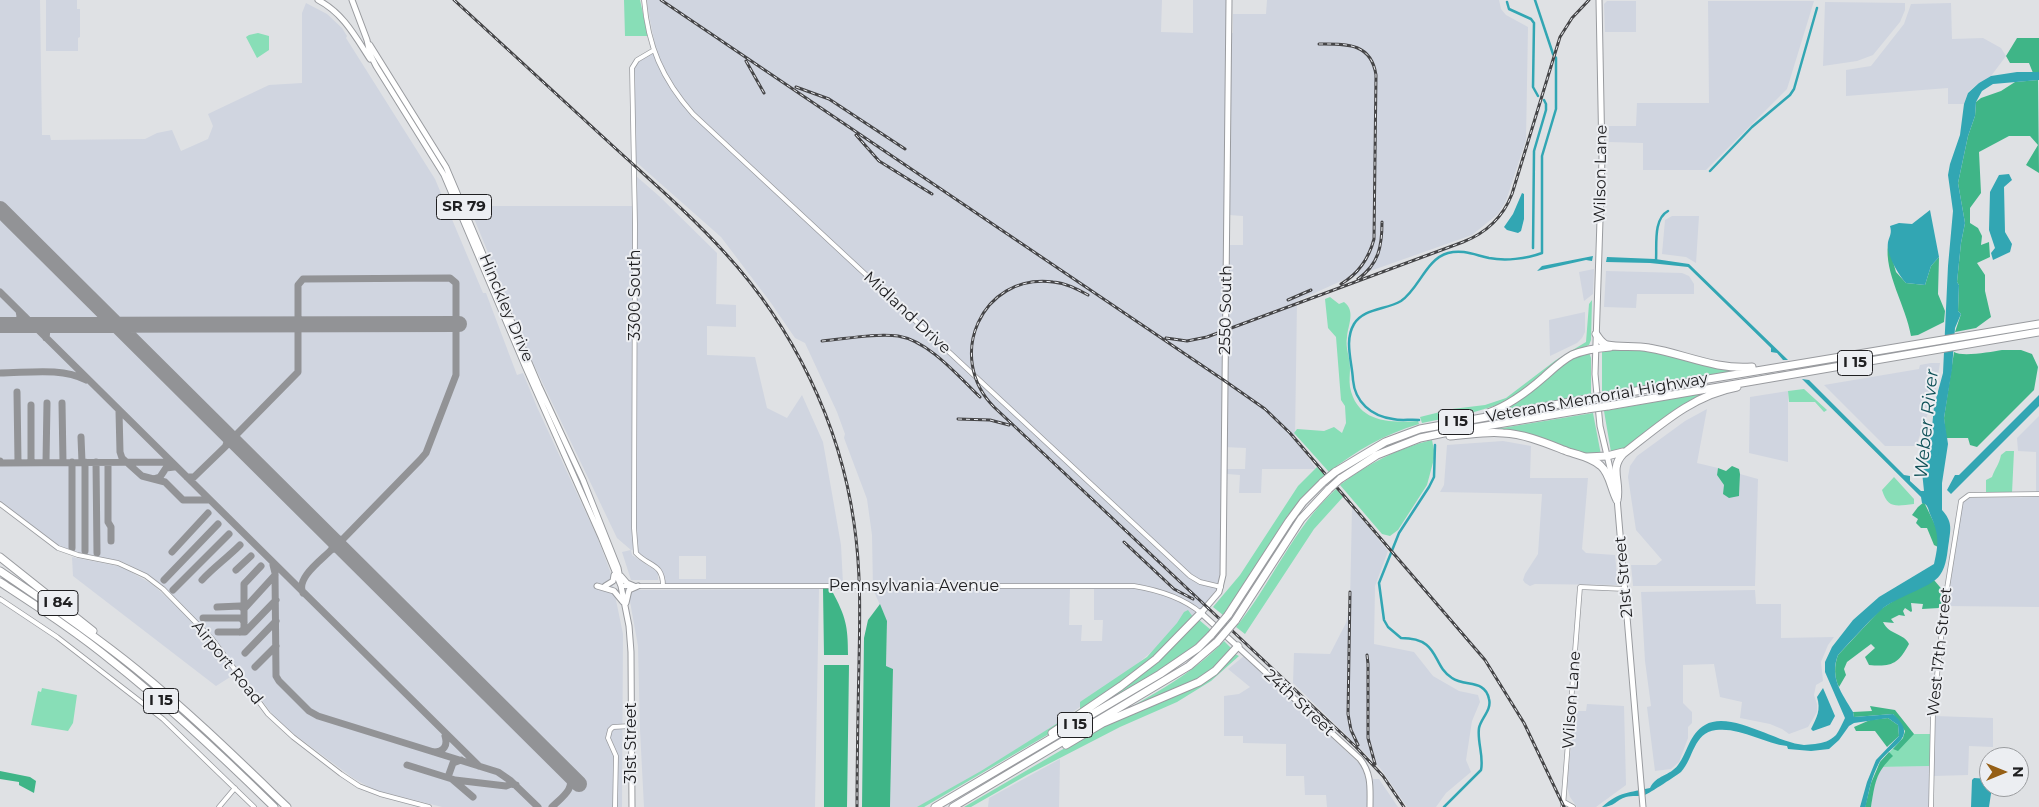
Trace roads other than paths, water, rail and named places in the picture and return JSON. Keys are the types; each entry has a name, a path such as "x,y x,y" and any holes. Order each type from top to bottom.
{"highway":[{"name":"Veterans Memorial Highway","path":"935,807 1160,674 1198,648 1228,616 1303,502 1335,472 1385,442 1420,429 1447,423 1805,362 1958,342 2039,324"},
{"name":"Veterans Memorial Highway","path":"1958,342 1986,341 2039,332"},
{"path":"1596,334 1604,344 1652,348 1705,364 1732,368 1805,362"},
{"path":"1986,341 1996,342 2039,336"},
{"path":"1447,423 1457,419 1481,415 1505,406 1530,390 1562,362 1578,353 1617,345"},
{"name":"Veterans Memorial Highway","path":"953,807 1190,666 1217,642 1235,621 1301,519 1329,488 1377,455 1420,438 1444,433 1774,377 1937,345"},
{"path":"1617,500 1619,488 1616,464 1628,450 1673,416 1697,401 1719,392 1774,377"},
{"path":"1420,438 1504,433 1527,437 1594,461 1603,468 1617,500"},
{"path":"1579,455 1594,458 1628,450"},
{"name":"I 84","path":"0,556 88,627 114,652"},
{"name":"I 15","path":"0,572 114,652 201,725 287,807"},
{"name":"I 15","path":"0,582 74,632 132,677 194,730 274,807"},
{"path":"1013,761 1121,686 1156,659 1201,613"},
{"path":"1019,769 1050,754 1103,723 1199,682 1214,671 1238,646"}],"main road":[{"path":"318,0 331,8 345,22 381,74"},
{"name":"Hinckley Drive","path":"352,0 367,40 370,54 444,175 524,366 617,573"},
{"name":"2550 South","path":"1201,613 1215,597 1221,587 1224,575 1228,0"},
{"name":"Wilson Lane","path":"1596,348 1602,158 1599,0"},
{"name":"Hinckley Drive","path":"367,40 446,166 539,386 577,466 617,573 625,605 630,640 631,679"},
{"name":"21st Street","path":"1596,348 1597,403 1617,500 1643,807"},
{"path":"605,586 613,582 617,573 627,583 636,586"},
{"path":"597,586 614,591 625,605"},
{"path":"625,605 629,590 636,586"},
{"name":"24th Street","path":"1201,613 1365,765 1370,778 1370,807"},
{"name":"31st Street","path":"631,679 632,807"}],"street":[{"name":"Midland Drive","path":"644,0 654,50 663,74 672,89 692,114 1190,576 1200,582 1221,587"},
{"name":"3300 South","path":"654,50 637,60 632,68 635,224 634,528 636,553 660,570 662,586"},
{"name":"West 17th Street","path":"1931,807 1933,713 1948,578 1962,499 1969,495 2039,494"},
{"name":"Airport Road","path":"0,504 58,548 78,555 112,561 146,576 163,589 212,639 268,714 293,737 359,786 380,794 430,807"},
{"name":"Pennsylvania Avenue","path":"620,586 1134,586 1150,588 1179,598 1201,613"},
{"name":"Wilson Lane","path":"1573,807 1564,804 1580,587 1625,589"},
{"path":"0,599 58,637 137,698 198,751 254,807"},
{"path":"615,807 616,756 608,734 613,727 631,726"},
{"path":"219,807 235,788"}],"water":[{"path":"2017,72 2039,72 2039,80 1993,84 1982,91 1976,102 1975,116 1968,136 1958,183 1965,223 1957,282 1959,285 1958,311 1961,314 1955,328 1952,369 1944,418 1948,444 1942,483 1942,510 1948,518 1950,528 1945,563 1940,575 1935,580 1881,610 1838,655 1836,663 1835,671 1838,685 1854,717 1893,714 1901,722 1904,729 1904,735 1901,740 1879,763 1865,807 1860,807 1876,760 1899,736 1898,725 1888,718 1854,723 1849,726 1839,740 1829,749 1811,751 1788,749 1787,746 1734,731 1716,730 1708,732 1698,741 1679,774 1645,795 1626,797 1609,806 1602,807 1620,795 1650,788 1656,780 1675,769 1695,733 1705,725 1716,721 1740,724 1780,739 1804,745 1824,742 1834,737 1845,718 1825,672 1825,662 1832,647 1853,620 1879,597 1934,564 1937,550 1937,533 1926,504 1922,503 1921,497 1802,379 1809,380 1904,475 1910,476 1910,481 1921,491 1924,491 1921,462 1932,428 1934,406 1943,373 1948,266 1953,211 1948,175 1950,164 1960,135 1964,104 1968,93 1979,83 1991,76"},
{"path":"2009,174 2012,180 2004,187 2005,232 2012,244 2010,252 1993,260 1991,253 1995,248 1989,230 1990,192 1999,175"},
{"path":"1522,193 1524,194 1524,219 1521,231 1518,233 1507,230 1504,227 1513,214"},
{"path":"1930,210 1939,257 1931,266 1925,285 1906,283 1896,269 1889,252 1890,226 1899,223 1912,224"},
{"path":"1593,256 1592,261 1586,260 1537,271 1542,266"},
{"path":"1607,257 1655,259 1689,264 1788,360 1783,360 1777,353 1771,352 1771,348 1688,267 1650,263 1606,262"},
{"path":"2039,395 2039,406 1951,494 1947,490 1955,475 1959,475"},
{"path":"1823,688 1835,716 1830,725 1813,731 1811,729 1818,710 1817,697"},
{"path":"1979,778 1979,797 1990,797 1989,807 1971,807 1972,780"}],"waterway":[{"path":"1419,420 1399,420 1385,417 1365,407 1354,388 1349,337 1354,324 1363,315 1395,304 1407,296 1428,268 1440,256 1453,252 1464,252 1489,258 1509,259 1542,253 1542,156 1556,109 1556,58 1535,0"},
{"path":"1507,2 1509,9 1531,19 1534,23 1533,87 1538,96"},
{"path":"1710,171 1752,127 1790,95 1794,89 1817,8"},
{"path":"1533,248 1534,151 1546,110 1544,100"},
{"path":"1656,260 1658,226 1663,215 1668,211"},
{"name":"Weber River","path":"1936,454 1939,432"},
{"path":"1435,445 1434,477 1399,533 1379,583 1384,620 1388,627 1401,638 1423,642 1434,653 1445,673 1457,681 1479,686 1487,693 1489,699 1488,710 1479,728 1482,759 1481,770 1444,807"}],"railway":[{"path":"454,0 699,225 725,253 772,312 810,378 838,449 847,486 856,541 860,610 857,807"},
{"path":"661,0 1265,409 1290,433 1485,660 1524,723 1564,807"},
{"path":"1166,338 1187,341 1207,337 1463,242 1486,229 1499,217 1512,194 1560,37 1572,18 1589,0"},
{"path":"1319,44 1347,45 1363,51 1369,56 1376,75 1374,239 1362,265 1341,284"},
{"path":"746,61 764,93"},
{"path":"796,87 829,99 905,149"},
{"path":"856,135 879,161 932,194"},
{"path":"1358,279 1371,267 1378,254 1382,222"},
{"path":"1088,295 1058,283 1028,283 1007,291 990,305 978,323 972,344 972,366 980,387 994,407 1356,747 1383,776 1404,807"},
{"path":"1288,300 1311,290"},
{"path":"822,341 879,335 910,339 932,352 980,397"},
{"path":"958,419 990,420 1009,425"},
{"path":"1124,542 1174,589 1193,599"},
{"path":"1350,592 1348,714 1351,730 1358,745"},
{"path":"1367,655 1368,738 1375,764"}]}
